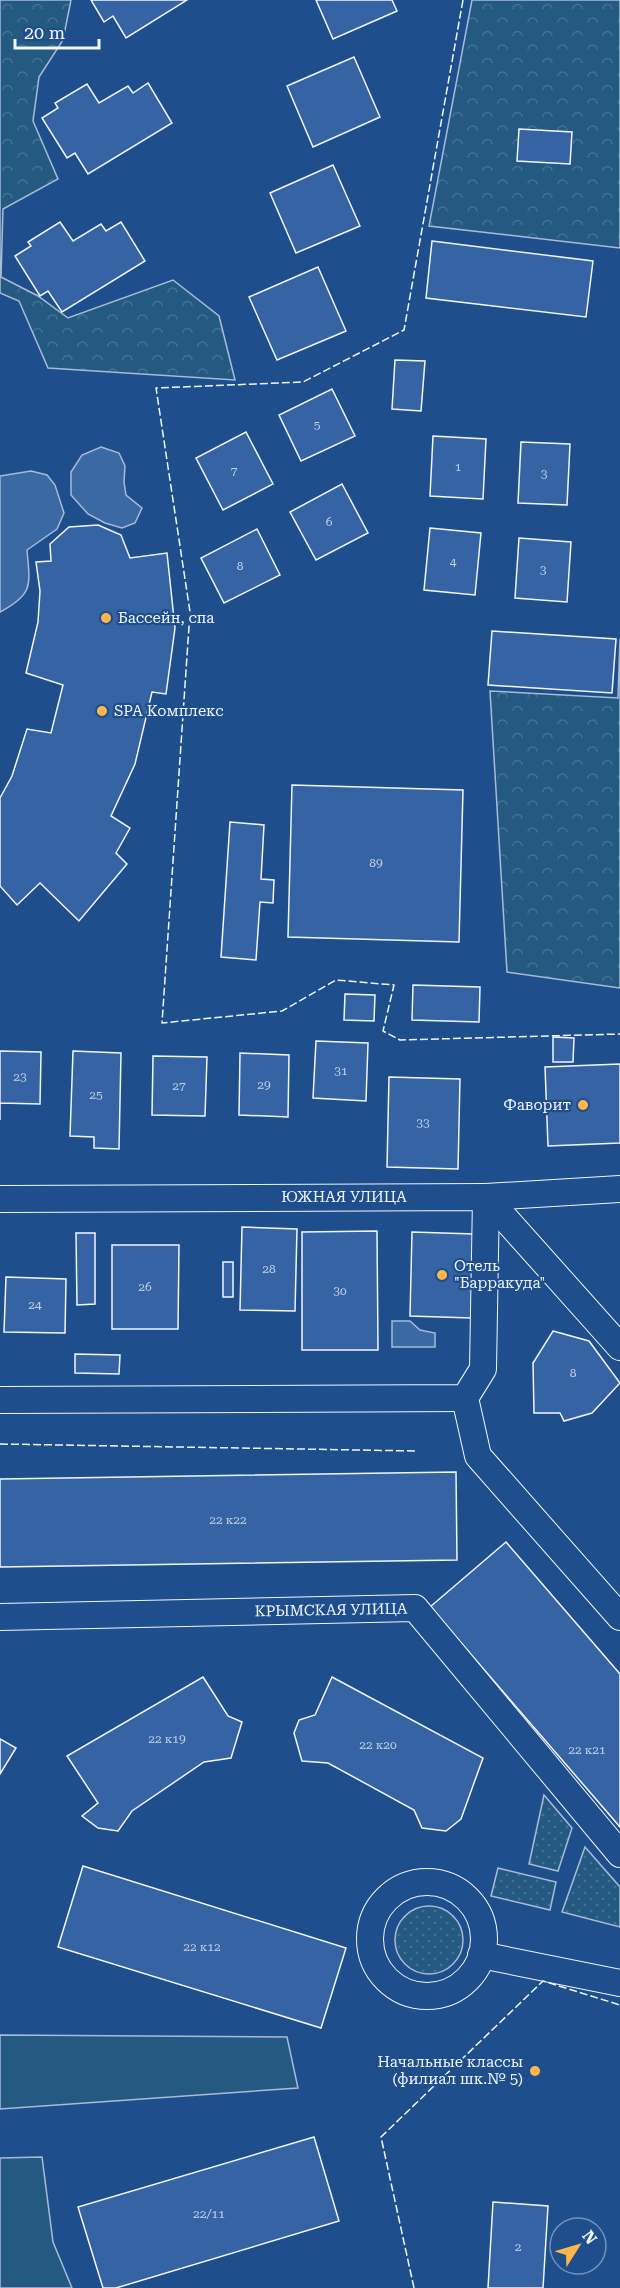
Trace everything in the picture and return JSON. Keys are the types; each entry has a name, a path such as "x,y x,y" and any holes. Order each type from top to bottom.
{"street":[{"name":"ЮЖНАЯ УЛИЦА","path":"0,1199 486,1197 620,1189"},
{"path":"486,1197 620,1347"},
{"path":"486,1197 483,1369 465,1398 478,1456 620,1617"},
{"path":"0,1400 465,1398"},
{"name":"КРЫМСКАЯ УЛИЦА","path":"0,1617 415,1608 620,1854"},
{"path":"417,1882 436,1882 454,1889 470,1901 480,1918 484,1937 482,1955 474,1970 462,1984 447,1992 429,1996 411,1994 395,1986 382,1974 372,1957 369,1938 374,1918 383,1902 398,1889 417,1882"},
{"path":"482,1955 620,1983"}],"green space":[{"path":"0,0 71,0 63,40 39,77 33,121 58,179 3,209 1,277 38,296 68,318 173,280 219,316 235,380 48,368 19,301 0,293"},
{"path":"472,0 620,0 620,248 429,226"},
{"path":"620,639 620,988 507,972 490,691 618,698"},
{"path":"544,1795 572,1828 558,1871 529,1864"},
{"path":"585,1847 620,1887 620,1927 562,1912"},
{"path":"498,1868 556,1882 550,1910 491,1896"},
{"path":"429,1906 442,1908 453,1916 461,1927 463,1940 461,1953 453,1964 442,1972 429,1974 416,1972 405,1964 397,1953 395,1940 397,1927 405,1916 416,1908"},
{"path":"0,2035 287,2037 298,2088 0,2109"},
{"path":"42,2157 53,2242 72,2288 0,2288 0,2158"}],"shaded area":[{"path":"101,447 119,453 125,466 126,495 142,508 135,523 122,528 105,523 88,514 71,495 71,472 82,455"},
{"path":"31,471 47,475 55,485 64,513 57,529 27,550 29,580 24,594 0,612 0,476"},
{"path":"392,1321 410,1321 420,1330 435,1333 435,1347 392,1347"}],"building":[{"path":"91,0 187,0 126,38 113,16 104,22"},
{"path":"316,0 392,0 397,11 333,39"},
{"path":"354,57 380,117 313,147 287,86"},
{"path":"148,83 172,123 88,174 75,153 67,158 42,118 58,108 55,103 87,84 99,103 128,86 133,93"},
{"path":"519,129 572,132 570,164 517,161"},
{"path":"333,165 360,226 296,253 270,193"},
{"path":"60,222 73,241 101,224 106,231 121,222 145,261 62,312 48,291 40,296 15,256 31,246 28,242"},
{"path":"432,241 593,261 586,317 426,298"},
{"path":"318,267 346,331 277,360 249,297"},
{"path":"395,360 425,361 421,411 392,409"},
{"path":"332,389 355,436 301,461 279,415"},
{"path":"246,432 273,484 223,510 196,458"},
{"path":"433,436 486,439 483,499 430,496"},
{"path":"521,442 570,444 567,505 518,503"},
{"path":"342,484 368,533 316,560 290,512"},
{"name":"SPA Комплекс","path":"98,525 121,535 130,558 167,553 175,628 166,694 152,692 135,764 111,816 130,828 116,853 127,864 79,921 40,883 17,905 0,886 0,798 12,776 27,729 51,733 63,685 26,673 38,622 40,591 36,562 51,561 50,544 69,527"},
{"path":"430,528 481,533 475,595 424,590"},
{"path":"257,529 280,575 224,603 201,558"},
{"path":"519,538 571,542 567,602 515,598"},
{"path":"492,631 616,639 612,693 488,685"},
{"path":"292,785 463,790 459,942 288,937"},
{"path":"230,822 264,825 261,879 274,880 273,903 260,902 256,960 221,957"},
{"path":"413,985 480,987 479,1022 412,1020"},
{"path":"345,994 375,995 374,1021 344,1020"},
{"path":"553,1037 574,1038 573,1062 553,1062"},
{"path":"316,1041 368,1043 366,1101 313,1098"},
{"path":"0,1051 41,1052 40,1104 0,1103"},
{"path":"73,1051 121,1053 119,1149 94,1148 94,1137 70,1136"},
{"path":"240,1053 289,1055 288,1117 239,1115"},
{"path":"153,1056 207,1057 205,1116 152,1115"},
{"name":"Фаворит","path":"620,1064 620,1143 548,1146 545,1067"},
{"path":"389,1077 460,1079 458,1169 387,1167"},
{"path":"242,1227 297,1229 295,1311 240,1310"},
{"path":"377,1231 378,1350 302,1350 302,1232"},
{"name":"Отель \"Барракуда\"","path":"412,1232 474,1234 471,1318 410,1316"},
{"path":"76,1233 95,1233 95,1304 77,1305"},
{"path":"112,1245 179,1245 178,1329 112,1329"},
{"path":"223,1262 233,1262 233,1297 223,1297"},
{"path":"6,1277 66,1279 65,1333 4,1332"},
{"path":"553,1331 589,1341 620,1383 592,1413 564,1421 560,1413 534,1413 533,1363"},
{"path":"75,1354 120,1355 119,1374 75,1373"},
{"path":"456,1472 457,1560 0,1567 0,1479"},
{"path":"506,1542 620,1674 620,1827 430,1607"},
{"path":"203,1677 228,1716 242,1722 231,1758 204,1762 132,1811 118,1831 98,1828 82,1816 98,1803 67,1756"},
{"path":"332,1677 483,1758 461,1819 446,1831 422,1828 414,1810 328,1763 302,1761 294,1733 299,1720 315,1715"},
{"path":"0,1739 16,1748 0,1774"},
{"path":"83,1866 346,1948 321,2028 58,1947"},
{"path":"314,2137 339,2221 116,2288 103,2288 78,2207"},
{"path":"493,2202 548,2206 543,2288 488,2288"}],"fence":[{"path":"463,0 404,330 303,382 156,388 190,612 162,1023 282,1011 336,980 394,985 383,1031 400,1040 620,1034"},
{"path":"0,1444 418,1451"},
{"path":"414,2288 381,2137 543,1981 620,2005"}],"place":[{"name":"Бассейн, спа","path":"106,618"},
{"name":"SPA Комплекс","path":"102,711"},
{"name":"Фаворит","path":"583,1105"},
{"name":"Отель \"Барракуда\"","path":"442,1275"},
{"name":"Начальные классы (филиал шк.№ 5)","path":"535,2071"}]}
